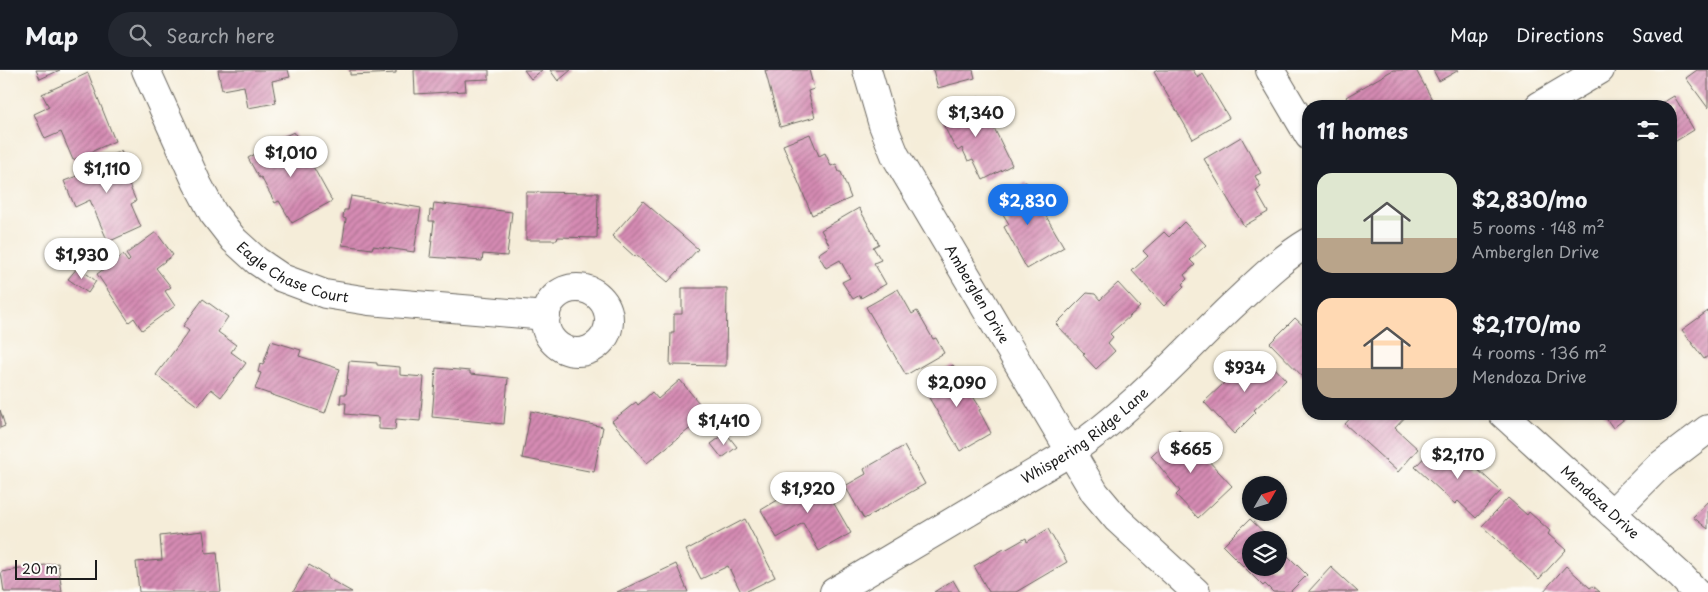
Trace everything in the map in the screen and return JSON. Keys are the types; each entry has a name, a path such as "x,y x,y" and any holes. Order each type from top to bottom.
{"street":[{"name":"Eagle Chase Court","path":"146,70 213,213 234,240 257,261 282,278 325,294 369,301 546,316"},
{"name":"Amberglen Drive","path":"867,70 883,125 895,155 1095,493 1117,519 1196,592"},
{"path":"1270,70 1302,124"},
{"path":"1549,100 1600,70"},
{"name":"Whispering Ridge Lane","path":"834,592 1096,435 1122,413 1243,296 1275,267 1302,247"},
{"name":"Mendoza Drive","path":"1510,420 1682,577 1696,592"},
{"path":"1612,513 1658,467 1708,429"}],"building":[{"path":"36,70 60,70 40,79"},
{"path":"218,70 288,70 290,77 272,81 276,103 248,108 244,86 222,90"},
{"path":"350,70 396,70 396,73 350,75"},
{"path":"414,70 489,70 489,79 465,80 466,91 415,94"},
{"path":"524,70 542,70 531,79"},
{"path":"550,70 571,70 558,81"},
{"path":"765,70 809,70 814,89 808,91 815,117 780,127"},
{"path":"933,70 973,70 975,78 938,88"},
{"path":"1158,70 1193,70 1198,78 1203,74 1229,118 1193,139 1154,72"},
{"path":"1393,70 1416,70 1432,100 1348,100 1346,97"},
{"path":"1433,70 1459,70 1439,81"},
{"path":"1697,70 1708,70 1708,108 1686,78"},
{"path":"88,73 115,141 73,160 61,132 45,139 34,114 49,107 42,94"},
{"path":"1674,96 1676,100 1667,100"},
{"path":"979,97 1012,165 983,180 973,159 968,161 962,148 958,151 953,144 939,116"},
{"path":"1677,101 1694,130 1677,140"},
{"path":"294,132 332,201 292,223 279,201 275,203 248,158 279,141 278,139"},
{"path":"810,134 819,156 825,153 831,166 836,164 851,198 812,215 783,145"},
{"path":"1241,137 1261,173 1255,176 1261,187 1256,191 1268,212 1244,226 1204,159"},
{"path":"121,151 133,180 128,182 136,201 131,204 141,227 108,242 90,200 75,207 64,181 77,176 75,171 82,168 81,166 85,164 86,166"},
{"path":"1026,182 1064,247 1027,269 1004,227 1009,224 995,201"},
{"path":"526,192 598,193 597,238 558,237 557,240 526,240"},
{"path":"351,196 421,208 414,252 373,246 372,249 342,245 346,219 343,218 344,210 348,210"},
{"path":"643,201 698,249 668,282 636,255 635,257 612,236"},
{"path":"434,203 512,212 507,256 483,254 482,261 430,257 434,221 429,221 430,210 433,211"},
{"path":"859,208 879,244 873,247 881,260 874,263 886,284 861,298 860,295 853,299 842,282 850,278 840,260 826,268 818,254 830,246 821,230"},
{"path":"1184,222 1206,245 1190,260 1195,265 1184,275 1187,279 1182,284 1184,287 1164,306 1132,271 1148,256 1143,251 1164,232 1169,237"},
{"path":"156,232 173,255 156,268 171,287 165,291 175,306 142,330 134,318 129,322 97,274 123,255 128,262 130,260 126,254"},
{"path":"78,267 96,281 88,293 68,279"},
{"path":"1118,283 1140,307 1110,334 1113,337 1108,343 1115,351 1096,369 1083,355 1085,354 1056,324 1087,293 1095,294 1100,300"},
{"path":"682,288 727,288 726,366 670,365 671,333 674,333 674,314 682,314"},
{"path":"898,289 912,314 917,311 933,339 936,338 944,353 906,375 866,307"},
{"path":"203,299 228,317 218,332 236,345 231,352 246,363 221,397 211,389 198,406 156,375 189,331 183,326"},
{"path":"1708,311 1708,356 1704,359 1682,330"},
{"path":"1295,318 1302,324 1302,376 1270,343"},
{"path":"271,341 301,350 299,356 340,369 325,413 255,389 261,373 258,372 260,364 263,365"},
{"path":"1261,353 1286,380 1254,410 1256,412 1234,434 1204,402 1240,368 1243,371"},
{"path":"349,361 400,367 400,375 424,377 420,421 396,419 395,430 379,429 379,417 345,414 346,403 340,403 341,394 346,394"},
{"path":"953,365 981,409 979,410 991,433 960,451 921,384"},
{"path":"436,368 470,371 470,374 508,378 504,424 432,417"},
{"path":"680,380 708,414 647,463 612,421 636,402 638,405 652,392 658,399"},
{"path":"0,410 5,426 0,428"},
{"path":"531,411 603,427 594,472 522,458"},
{"path":"1349,420 1402,420 1395,428 1418,449 1398,472 1345,424"},
{"path":"1607,420 1623,420 1613,428"},
{"path":"1179,429 1232,486 1198,518 1176,495 1180,491 1151,456"},
{"path":"726,433 737,447 722,458 711,444"},
{"path":"1440,441 1474,471 1476,468 1501,491 1476,518 1458,501 1455,504 1415,467"},
{"path":"904,446 925,484 864,519 845,486 866,474 864,469"},
{"path":"818,476 851,533 819,551 803,523 777,538 761,510"},
{"path":"1508,498 1527,515 1529,512 1550,531 1548,534 1566,550 1539,579 1482,526"},
{"path":"1708,501 1708,529 1693,517"},
{"path":"745,519 775,577 745,592 741,592 728,566 701,579 686,550"},
{"path":"1248,521 1252,521 1263,531 1242,531 1242,565 1223,546"},
{"path":"1048,529 1067,562 1016,592 989,592 974,566 1026,538 1027,542"},
{"path":"203,531 206,553 217,552 221,592 139,592 136,562 162,560 160,536"},
{"path":"1287,555 1307,575 1290,592 1273,592 1265,584 1263,586 1253,576 1287,576"},
{"path":"58,563 62,592 4,592 1,572"},
{"path":"676,564 688,592 617,592"},
{"path":"309,565 328,576 327,578 352,592 293,592"},
{"path":"1566,566 1590,588 1593,586 1600,592 1543,592"},
{"path":"1331,567 1358,592 1308,592"},
{"path":"953,580 960,592 934,592"}]}
